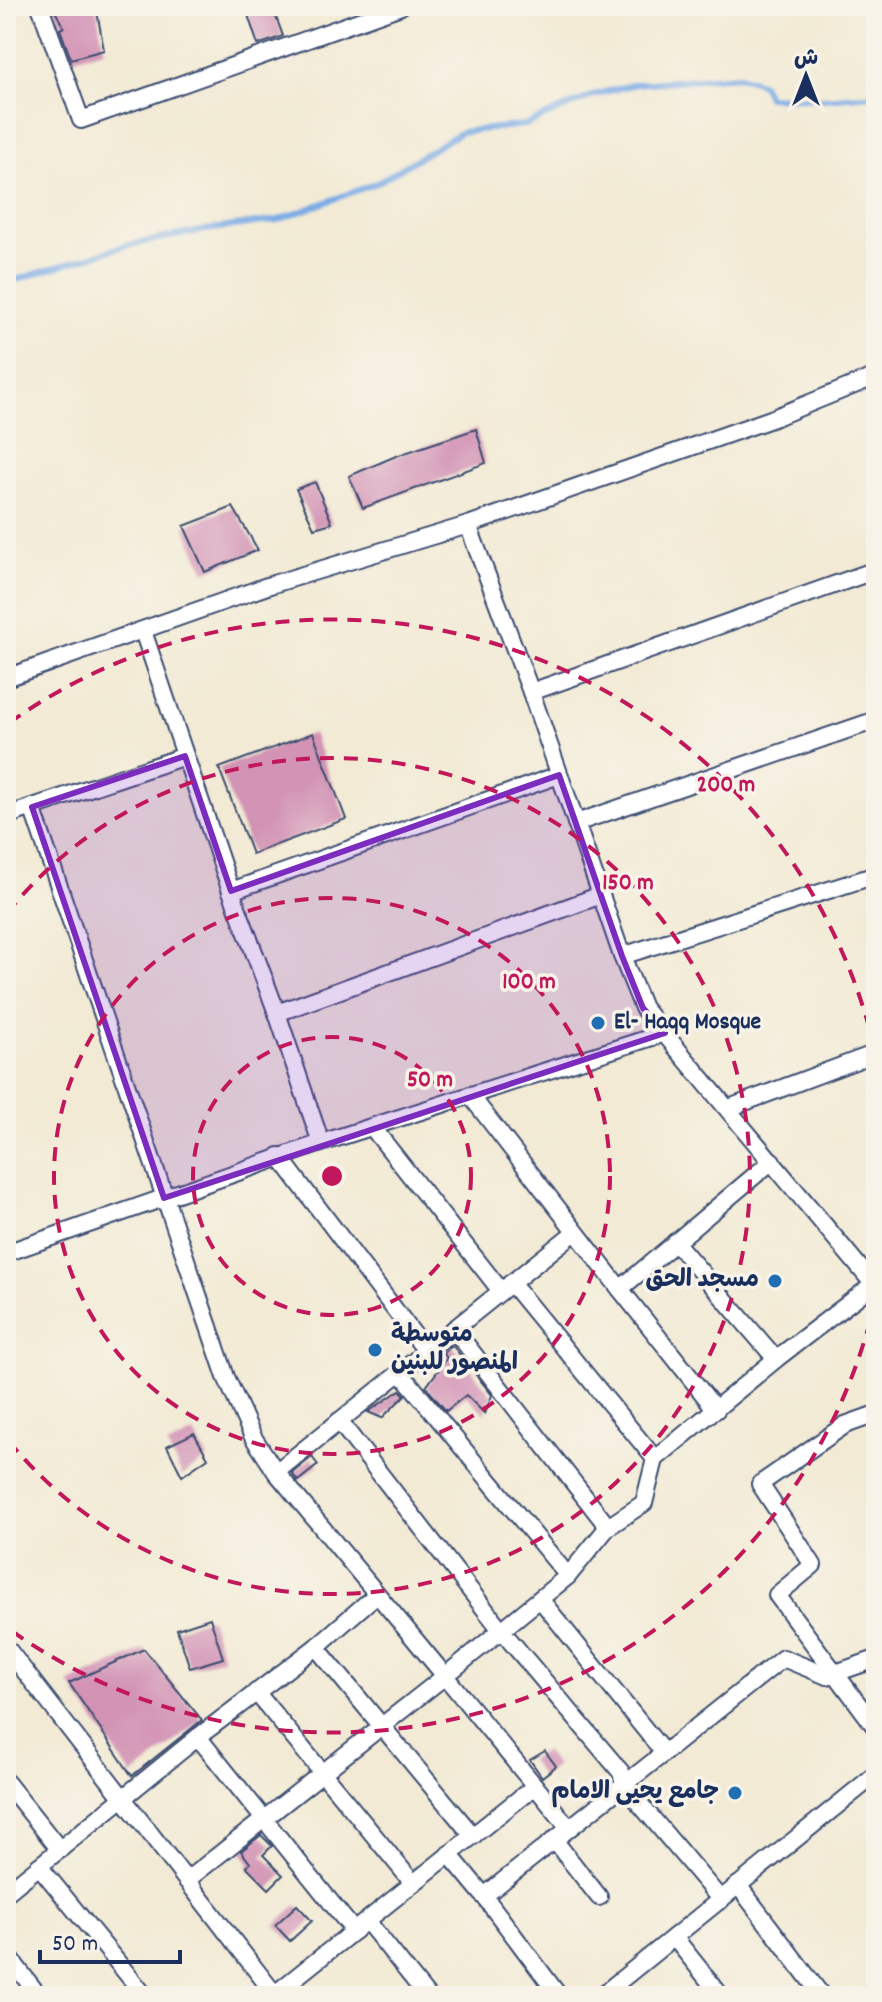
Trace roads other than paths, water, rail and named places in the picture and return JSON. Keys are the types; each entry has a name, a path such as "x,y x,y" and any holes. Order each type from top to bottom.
{"street":[{"path":"40,6 81,120 401,6"},
{"path":"6,678 270,585 468,525 771,419 876,376"},
{"path":"187,1880 568,1576 608,1527 644,1503 655,1459 776,1359 875,1286 643,1008 468,525"},
{"path":"531,692 876,570"},
{"path":"143,631 321,1143"},
{"path":"576,823 876,720"},
{"path":"6,816 185,756"},
{"path":"231,891 559,775"},
{"path":"32,807 226,1377 253,1437 276,1472 569,1828"},
{"path":"622,956 876,875"},
{"path":"277,1013 601,895"},
{"path":"6,1253 279,1156 665,1033"},
{"path":"729,1108 876,1053"},
{"path":"470,1095 716,1410"},
{"path":"372,1127 655,1459"},
{"path":"279,1156 426,1351"},
{"path":"620,1289 772,1161"},
{"path":"276,1472 575,1232"},
{"path":"675,1242 776,1359"},
{"path":"454,1329 608,1527"},
{"path":"400,1372 568,1576"},
{"path":"876,1414 845,1425 760,1484 813,1565 777,1595 876,1728"},
{"path":"339,1421 501,1630 621,1772 624,1785 721,1900"},
{"path":"6,1893 198,1737 316,1647 377,1594"},
{"path":"540,1599 664,1753"},
{"path":"6,1647 187,1880 270,1994 535,1786"},
{"path":"316,1647 473,1836"},
{"path":"484,1896 783,1658 827,1676 876,1659"},
{"path":"256,1692 413,1883"},
{"path":"198,1737 264,1819 427,1996"},
{"path":"601,1996 876,1774"},
{"path":"6,1782 60,1850"},
{"path":"554,1840 599,1897"},
{"path":"449,1854 559,1996"},
{"path":"39,1866 145,1996"},
{"path":"738,1885 822,1996"},
{"path":"674,1937 721,1996"},
{"path":"6,1953 39,1996"},
{"path":"618,1982 629,1996"}],"waterway":[{"path":"6,283 124,246 278,220 377,183 461,132 525,125 594,95 635,84 739,76 762,84 768,97 822,99 876,95"}],"place":[{"name":"El- Haqq Mosque","path":"598,1023"},
{"name":"مسجد الحق","path":"775,1281"},
{"name":"متوسطة المنصور للبنين","path":"375,1350"},
{"name":"جامع يحيى الامام","path":"735,1793"}]}
